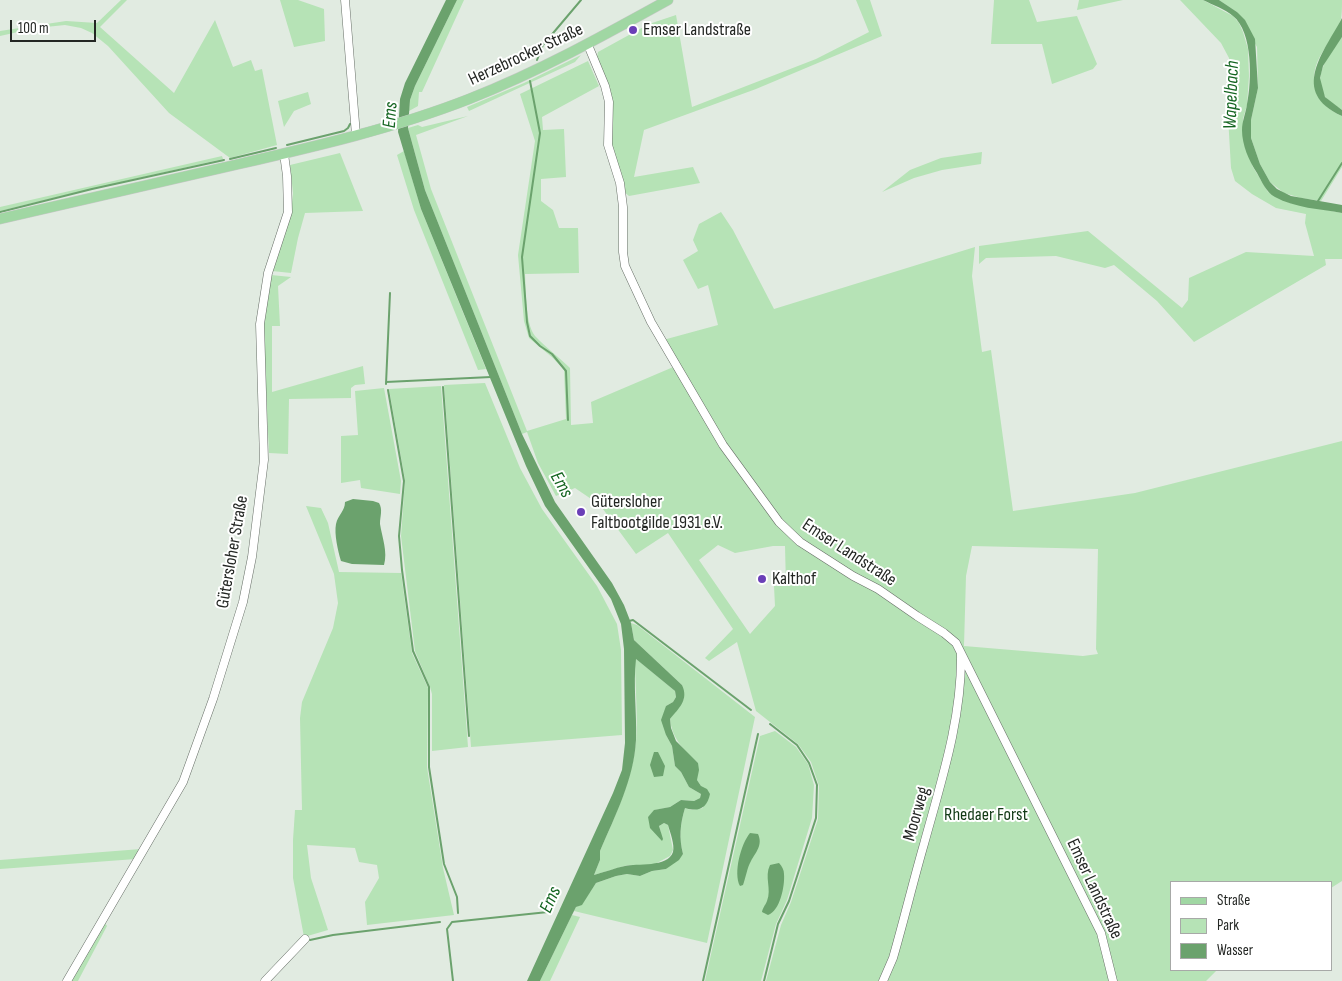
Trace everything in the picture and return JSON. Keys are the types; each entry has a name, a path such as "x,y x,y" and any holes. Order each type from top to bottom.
{"main road":[{"name":"Herzebrocker Straße","path":"356,135 434,111 521,77 588,45 668,0"},
{"path":"0,219 284,154 356,135"}],"street":[{"path":"345,0 356,135"},
{"name":"Emser Landstraße","path":"588,45 609,102 608,145 620,183 623,207 623,252 625,266 651,322 723,445 779,522 800,542 853,576 878,589 956,643 1101,932 1113,981"},
{"name":"Gütersloher Straße","path":"67,981 182,782 207,716 243,602 252,557 264,460 260,324 268,273 288,212 284,154"},
{"name":"Moorweg","path":"883,981 896,949 946,767 959,701 961,652"},
{"path":"265,981 305,939"}],"green space":[{"path":"121,0 127,0 100,27 174,93 215,20 233,67 251,60 255,71 262,69 277,145 230,158 169,113 108,46 92,33 81,28 65,25 36,28 0,36 0,31 66,21 97,23"},
{"path":"280,0 298,0 324,9 325,41 294,47"},
{"path":"457,0 464,0 422,92 419,92 418,106 409,111 410,100 415,86"},
{"path":"856,0 870,0 882,36 756,89 644,130 634,177 693,167 700,183 629,196 624,192 611,145 611,102 597,57 598,52 649,24 676,15 692,107 816,59 869,32"},
{"path":"994,0 1029,0 1037,22 1077,16 1097,64 1093,69 1052,84 1042,44 991,44"},
{"path":"1079,0 1123,0 1077,10"},
{"path":"1180,0 1203,0 1233,16 1239,23 1248,49 1249,76 1247,105 1243,119 1243,139 1253,167 1268,192 1290,203 1342,213 1342,259 1325,259 1326,265 1194,342 1157,301 1114,265 1105,268 1056,256 986,258 979,264 979,246 1088,231 1182,308 1188,300 1189,278 1246,252 1314,256 1305,223 1306,214 1276,208 1252,194 1235,181 1231,168 1228,116 1232,74 1229,58 1221,43"},
{"path":"1219,0 1342,0 1341,19 1315,70 1316,90 1322,102 1333,112 1342,116 1342,167 1321,201 1284,193 1270,182 1260,164 1251,138 1251,120 1258,88 1257,47 1237,12"},
{"path":"1342,37 1342,110 1326,98 1320,82 1327,58"},
{"path":"581,55 575,62 469,111 467,107 524,83"},
{"name":"Rhedaer Forst","path":"588,61 599,86 542,117 543,130 564,129 566,177 541,179 541,201 553,210 559,228 578,228 579,273 525,274 529,323 532,330 539,340 570,368 571,425 593,423 591,402 678,365 663,340 718,325 708,285 698,289 683,260 698,251 693,240 699,224 721,212 733,230 774,309 975,247 972,276 982,352 991,350 1013,511 1135,493 1342,441 1342,881 1332,887 1332,881 1170,881 1170,971 1216,971 1206,981 766,981 781,925 791,902 818,819 819,786 811,762 798,744 756,711 737,642 709,661 705,658 733,629 668,533 636,554 600,505 575,488 556,496 538,463 527,432 522,434 425,190 408,128 418,125 422,127 468,116 416,135 431,189 527,431 566,419 564,370 529,338 524,321 518,255 535,141 520,94","holes":["718,545 735,553 773,546 785,546 786,586 774,586 775,606 750,634 699,560","972,546 1098,549 1096,649 1098,654 1083,656 964,646 966,576"]},
{"path":"308,92 311,104 294,111 284,127 278,101"},
{"path":"404,151 421,209 486,369 478,370 414,210 397,155"},
{"path":"982,152 981,164 942,170 914,178 882,192 910,170 941,158"},
{"path":"340,153 363,211 305,213 291,273 272,271 291,213 293,193 290,165"},
{"path":"222,156 223,159 0,211 0,207"},
{"path":"271,275 291,277 278,286 280,326 272,326 272,392 363,366 365,384 355,385 351,388 351,398 289,399 288,454 269,453 263,325"},
{"path":"485,383 520,468 542,509 597,586 617,624 621,650 622,735 471,747 444,385"},
{"path":"441,386 468,747 432,751 432,694 415,651 401,536 405,480 389,389"},
{"path":"384,388 401,481 400,494 361,488 360,480 341,483 341,436 358,435 355,391"},
{"path":"306,506 321,508 328,523 339,572 401,573 412,653 428,688 427,767 443,868 454,915 367,925 365,902 379,878 377,865 359,862 355,848 307,845 311,878 328,930 304,937 293,878 295,810 302,810 300,718 302,702 333,628 338,603 334,574"},
{"path":"631,623 637,625 755,717 707,943 574,911 576,907 582,904 596,883 616,876 627,874 640,876 652,871 666,869 683,854 681,831 685,808 691,810 703,808 701,786 697,780 698,763 680,744 671,726 670,719 684,699 682,685 634,640"},
{"path":"635,658 675,691 676,697 673,702 666,706 666,735 672,746 675,766 681,772 689,787 701,794 700,798 694,801 681,800 670,807 655,810 648,817 661,833 659,826 664,823 668,825 673,850 670,856 655,864 628,865 594,875 600,860 600,851 627,784 634,756 637,721"},
{"path":"775,731 796,747 808,764 814,785 812,818 787,900 776,924 761,981 705,981 760,736"},
{"path":"141,849 136,859 0,869 0,860"},
{"path":"572,915 580,917 550,981 540,981"},
{"path":"105,923 107,926 78,981 71,981"}],"water":[{"path":"446,0 457,0 410,100 408,128 425,190 522,434 555,502 612,583 631,623 634,640 682,685 684,699 670,719 671,728 676,741 698,763 697,780 710,794 707,803 701,808 694,810 685,808 681,831 683,854 679,860 666,869 652,871 640,876 627,874 616,876 596,883 582,905 576,907 540,981 527,981 622,770 625,743 624,649 621,624 611,599 545,506 526,466 421,209 398,132 400,99 405,83","holes":["636,659 675,691 676,697 673,702 666,706 661,720 672,746 675,766 681,772 689,787 701,794 700,798 694,801 681,800 670,807 654,810 648,817 650,828 662,841 659,826 664,823 668,825 673,852 665,861 630,865 594,875 600,860 600,851 632,769 636,740"]},
{"path":"1203,0 1219,0 1237,12 1245,20 1255,39 1258,88 1251,120 1251,138 1260,164 1270,182 1277,189 1291,196 1342,205 1342,213 1291,204 1275,197 1264,186 1249,158 1242,136 1250,83 1248,45 1240,23 1233,16"},
{"path":"1342,18 1342,37 1323,66 1320,78 1325,97 1342,110 1342,116 1326,106 1317,95 1314,83 1315,71 1320,58"},
{"path":"353,499 379,503 381,511 380,524 385,550 384,565 352,564 341,561 336,537 336,524 345,502"},
{"path":"654,752 658,752 665,766 663,776 654,777 650,765"},
{"path":"750,833 758,834 760,842 743,885 740,886 737,874 739,859"},
{"path":"779,863 784,873 783,891 776,909 768,915 762,912 769,892 768,870 770,865"}],"waterway":[{"path":"537,60 543,45 581,0"},
{"path":"530,81 540,133 522,257 527,322 530,336 552,354 566,371 568,420"},
{"path":"287,145 344,131 350,124"},
{"path":"230,159 276,148"},
{"path":"0,212 92,189 224,160"},
{"path":"1318,201 1342,163"},
{"path":"386,384 390,293"},
{"path":"386,382 491,377"},
{"path":"443,387 469,736"},
{"path":"388,390 404,481 399,536 402,570 413,651 429,687 429,767 444,864 457,897 458,913"},
{"path":"629,621 633,620 751,710"},
{"path":"764,981 778,924 789,901 816,818 817,785 809,763 797,745 770,724"},
{"path":"703,981 758,734"},
{"name":"Ems","path":"453,981 447,929 452,922 548,912"},
{"path":"310,940 333,935 440,922"}],"place":[{"name":"Emser Landstraße","path":"633,30"},
{"name":"Gütersloher Faltbootgilde 1931 e.V.","path":"581,512"},
{"name":"Kalthof","path":"762,579"}],"water label":[{"name":"Wapelbach","path":"1232,95"}]}
